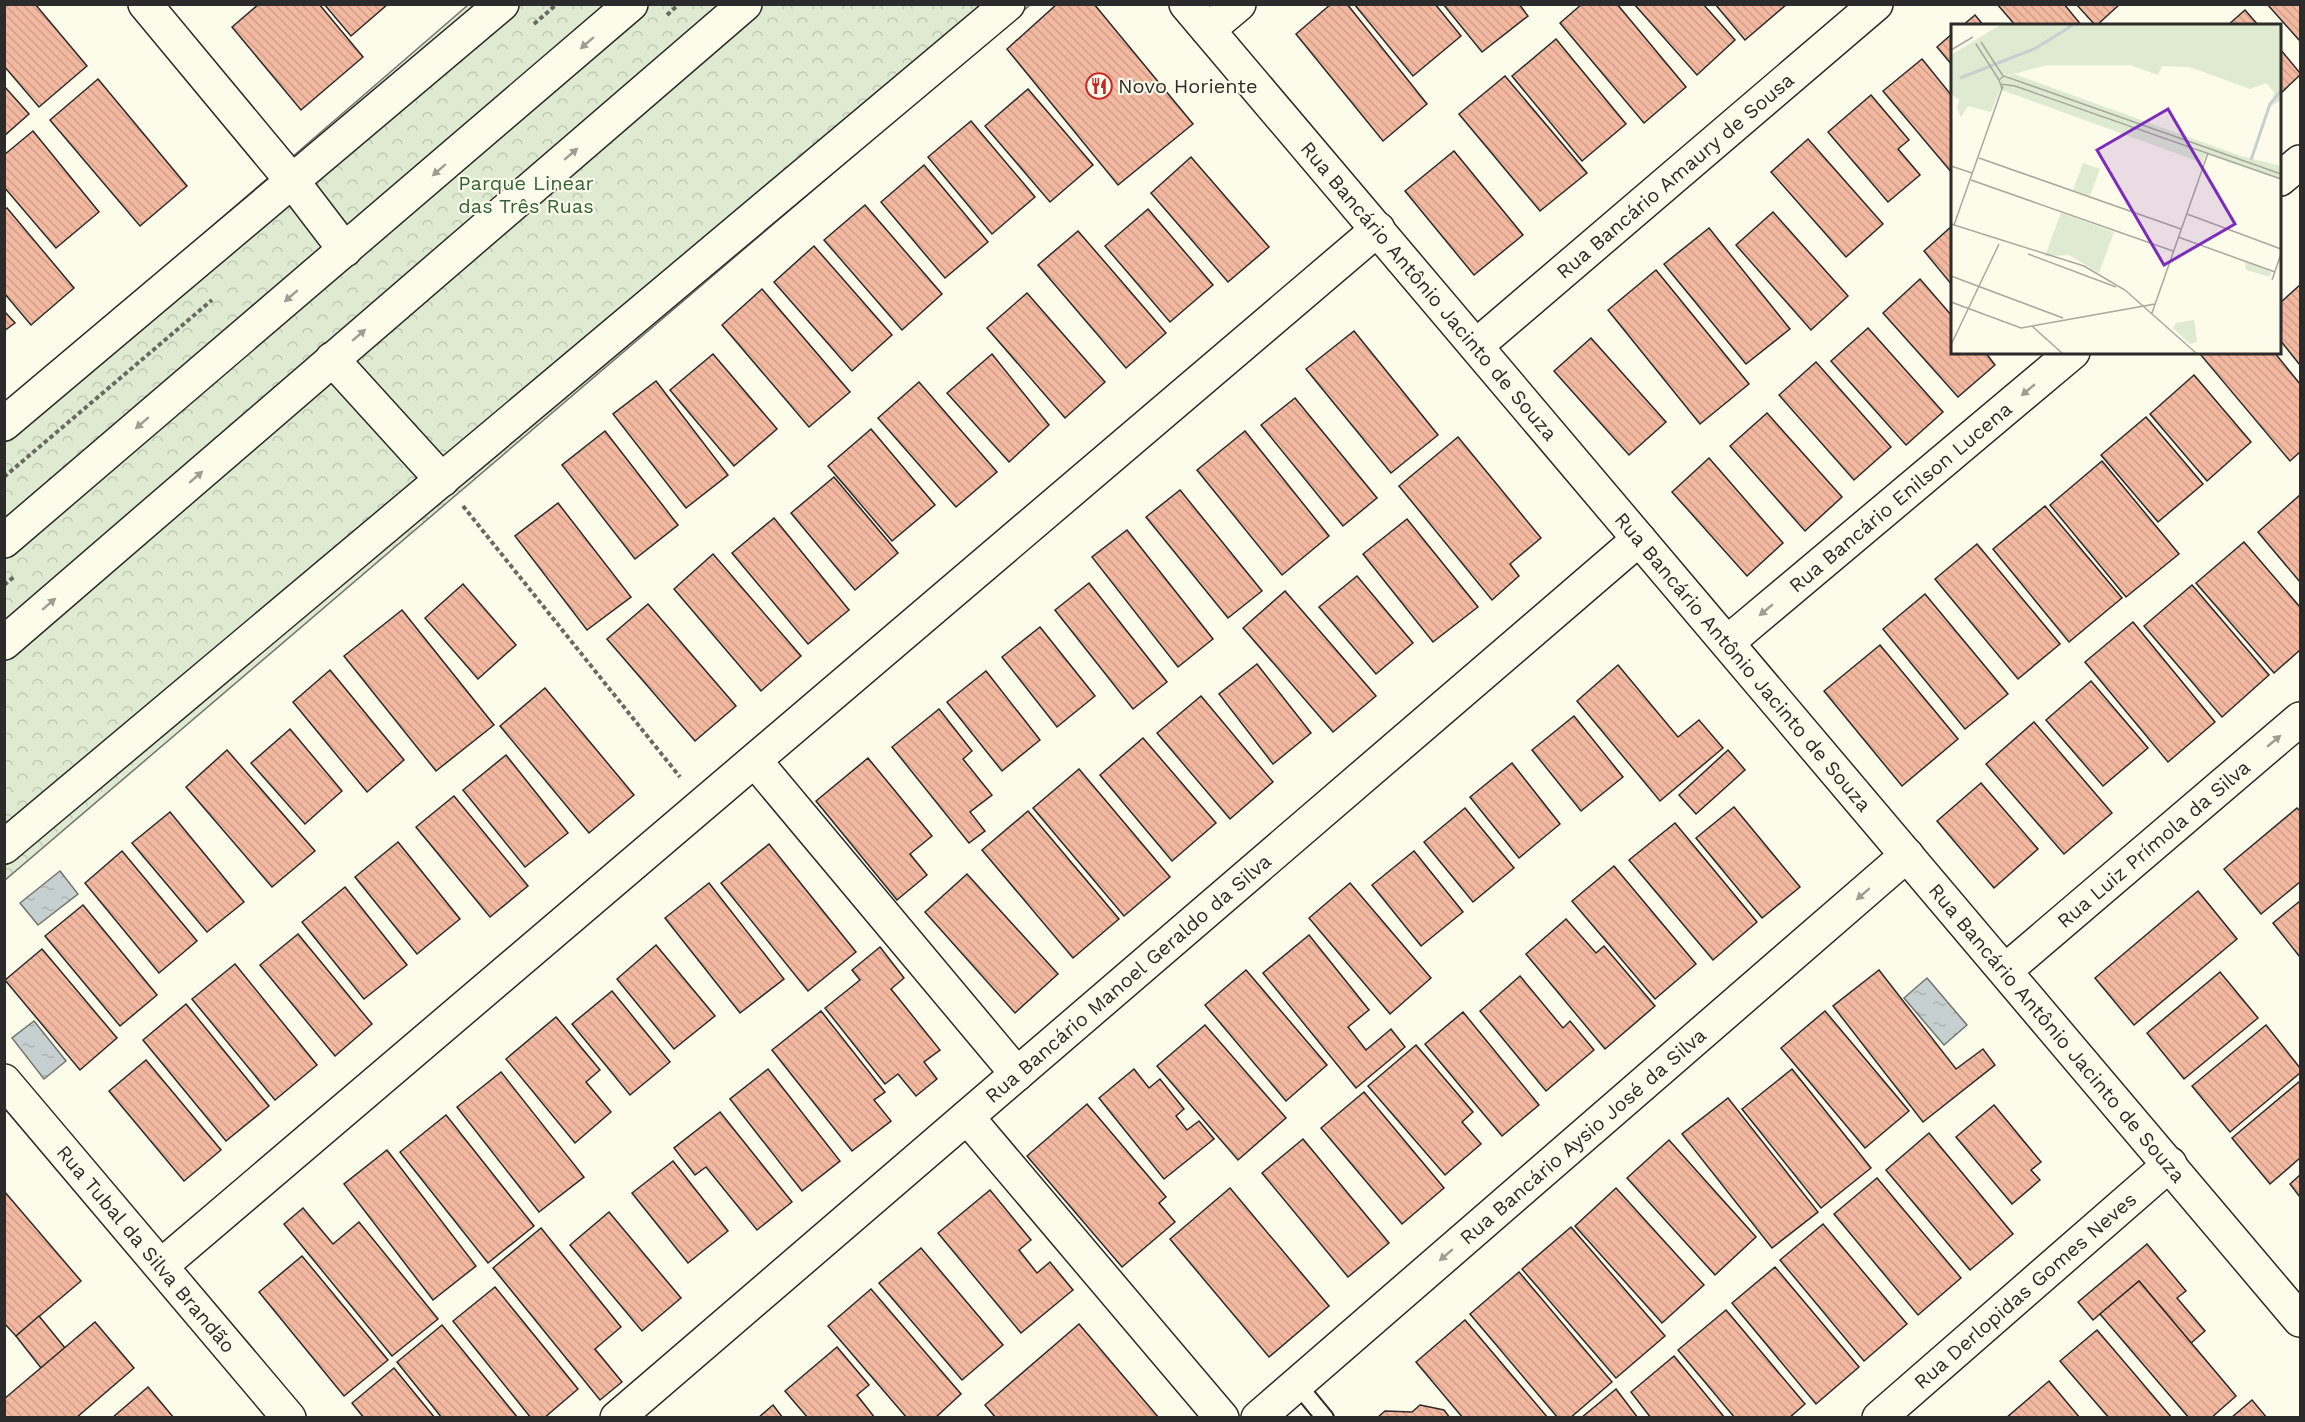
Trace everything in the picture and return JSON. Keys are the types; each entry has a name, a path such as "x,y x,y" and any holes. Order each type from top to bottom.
{"street":[{"path":"145,4 293,182 345,250"},
{"path":"4,424 502,4"},
{"path":"4,541 631,4"},
{"path":"4,643 745,4"},
{"path":"4,847 1008,4"},
{"name":"Rua Bancário Antônio Jacinto de Souza","path":"1186,4 2301,1320"},
{"path":"1208,30 1239,4"},
{"name":"Rua Bancário Amaury de Sousa","path":"1476,346 1876,4"},
{"path":"2281,178 2301,162"},
{"path":"161,1266 1378,229"},
{"name":"Rua Bancário Enilson Lucena","path":"1728,642 2071,354"},
{"path":"332,358 442,480"},
{"name":"Rua Bancário Manoel Geraldo da Silva","path":"617,1418 1639,539"},
{"name":"Rua Luiz Prímola da Silva","path":"2006,970 2301,719"},
{"path":"755,761 1017,1074"},
{"name":"Rua Bancário Aysio José da Silva","path":"1258,1418 1907,855"},
{"name":"Rua Tubal da Silva Brandão","path":"4,1081 289,1418"},
{"path":"966,1117 1222,1418"},
{"name":"Rua Derlopidas Gomes Neves","path":"1879,1418 2170,1164"}],"lane":[{"path":"1297,1384 1325,1418"}],"path":[{"path":"442,480 702,805"}],"green space":[{"name":"Parque Linear das Três Ruas","path":"468,5 1030,5 5,880 5,405"}],"water":[{"path":"60,871 78,894 38,925 20,903"},
{"path":"1927,978 1967,1025 1944,1045 1904,998"},
{"path":"34,1021 66,1061 44,1079 12,1038"}],"building":[{"path":"4,4 35,4 87,66 39,107 4,66"},
{"path":"259,4 319,4 363,57 301,110 232,27"},
{"path":"324,4 388,4 351,36"},
{"name":"Novo Horiente","path":"1057,4 1094,4 1193,124 1118,185 1007,49"},
{"path":"1331,4 1347,4 1427,104 1383,141 1296,34"},
{"path":"1354,4 1435,4 1461,36 1413,76"},
{"path":"1443,4 1519,4 1528,16 1482,52"},
{"path":"1582,4 1617,4 1686,87 1644,123 1560,23"},
{"path":"1634,4 1703,4 1735,40 1697,75"},
{"path":"1715,4 1787,4 1745,40"},
{"path":"1997,4 2064,4 2080,24 2014,24"},
{"path":"2076,4 2120,4 2098,24 2094,24"},
{"path":"2267,4 2300,4 2300,41"},
{"path":"2245,10 2257,24 2229,24"},
{"path":"1975,15 1982,24 1964,24"},
{"path":"1951,35 1951,64 1937,47"},
{"path":"1556,39 1626,124 1582,161 1512,76"},
{"path":"2281,50 2300,73 2281,93"},
{"path":"1922,59 1951,95 1951,172 1883,91"},
{"path":"1505,76 1587,173 1540,211 1459,114"},
{"path":"98,79 187,186 140,226 50,120"},
{"path":"4,86 29,114 4,136"},
{"path":"1028,89 1093,165 1050,202 985,126"},
{"path":"1871,95 1909,140 1898,149 1920,175 1888,202 1828,132"},
{"path":"971,121 1035,197 992,234 928,157"},
{"path":"33,131 99,212 56,248 4,187 4,155"},
{"path":"1808,139 1883,224 1846,257 1771,172"},
{"path":"1454,151 1523,235 1474,275 1405,191"},
{"path":"1191,157 1269,247 1228,282 1151,193"},
{"path":"924,165 988,242 945,278 881,202"},
{"path":"865,205 942,294 902,330 824,240"},
{"path":"7,208 74,288 31,325 4,293 4,210"},
{"path":"1148,209 1213,285 1170,322 1105,246"},
{"path":"1773,212 1848,296 1811,330 1736,245"},
{"path":"1951,227 1951,284 1924,251"},
{"path":"1709,228 1790,329 1746,364 1664,264"},
{"path":"1078,231 1166,333 1126,368 1038,265"},
{"path":"814,246 892,335 852,371 774,282"},
{"path":"1656,270 1749,384 1700,424 1608,310"},
{"path":"1920,279 1951,315 1951,354 1987,354 1995,365 1958,397 1883,313"},
{"path":"2300,285 2300,365 2281,341 2281,302"},
{"path":"762,289 850,392 809,427 722,325"},
{"path":"1027,293 1105,382 1065,418 987,328"},
{"path":"4,311 15,323 4,331"},
{"path":"1868,328 1943,412 1906,445 1831,361"},
{"path":"1354,331 1438,435 1391,473 1306,369"},
{"path":"1591,338 1666,422 1629,455 1554,371"},
{"path":"713,354 777,429 734,466 670,390"},
{"path":"992,354 1049,425 1009,462 947,393"},
{"path":"2200,354 2276,354 2300,384 2300,452 2290,461"},
{"path":"1816,362 1891,447 1854,480 1779,395"},
{"path":"2194,375 2251,442 2207,481 2150,414"},
{"path":"656,381 728,475 686,508 613,414"},
{"path":"919,382 997,472 956,507 878,418"},
{"path":"1295,398 1377,498 1343,526 1261,425"},
{"path":"1767,413 1842,497 1805,531 1730,446"},
{"path":"2146,417 2203,484 2158,522 2101,455"},
{"path":"871,429 935,505 892,541 828,466"},
{"path":"605,431 678,525 635,559 562,465"},
{"path":"1245,431 1329,536 1282,575 1197,470"},
{"path":"1458,437 1541,538 1510,564 1519,576 1492,600 1399,486"},
{"path":"1709,458 1783,543 1747,576 1672,492"},
{"path":"2102,461 2179,554 2126,597 2050,505"},
{"path":"834,477 898,553 855,590 791,513"},
{"path":"1180,490 1262,591 1228,618 1146,517"},
{"path":"2300,495 2300,582 2258,532"},
{"path":"558,503 631,597 587,630 515,536"},
{"path":"2045,506 2122,598 2069,642 1993,549"},
{"path":"774,518 849,610 808,644 732,553"},
{"path":"1407,519 1478,607 1433,642 1363,554"},
{"path":"1127,530 1213,639 1178,667 1092,557"},
{"path":"2244,542 2300,607 2300,650 2274,673 2196,583"},
{"path":"1977,544 2060,644 2018,679 1935,579"},
{"path":"713,554 801,656 761,691 674,589"},
{"path":"1357,576 1413,643 1376,674 1319,607"},
{"path":"1089,583 1167,682 1133,709 1055,610"},
{"path":"463,584 516,645 478,679 425,618"},
{"path":"2192,585 2269,675 2222,717 2144,626"},
{"path":"1285,591 1376,696 1333,732 1243,628"},
{"path":"1925,594 2008,694 1965,729 1883,629"},
{"path":"648,604 736,706 695,741 607,639"},
{"path":"402,610 494,725 436,771 344,656"},
{"path":"2133,622 2215,722 2168,762 2085,662"},
{"path":"1040,627 1095,696 1057,727 1002,657"},
{"path":"1880,645 1958,739 1902,786 1824,691"},
{"path":"1257,664 1311,733 1273,764 1219,694"},
{"path":"1618,665 1678,737 1699,720 1723,748 1660,801 1577,701"},
{"path":"330,670 404,760 367,792 293,702"},
{"path":"986,671 1040,740 1002,771 947,702"},
{"path":"2091,681 2148,748 2103,786 2046,720"},
{"path":"545,688 634,795 589,833 500,726"},
{"path":"1201,696 1273,782 1230,819 1157,733"},
{"path":"939,709 972,751 963,759 992,795 970,812 985,831 969,843 892,747"},
{"path":"1574,716 1623,777 1581,811 1532,750"},
{"path":"2034,722 2112,813 2064,854 1986,764"},
{"path":"290,729 342,791 305,824 251,763"},
{"path":"1143,738 1216,823 1172,861 1100,775"},
{"path":"227,750 315,851 272,887 186,787"},
{"path":"1728,750 1745,770 1696,814 1679,795"},
{"path":"506,755 568,833 525,867 463,790"},
{"path":"868,758 932,836 910,854 927,875 897,900 816,801"},
{"path":"1512,763 1560,824 1519,858 1470,797"},
{"path":"1079,769 1170,877 1124,916 1033,808"},
{"path":"1981,783 2038,849 1994,888 1937,821"},
{"path":"454,796 528,886 490,917 416,827"},
{"path":"1734,807 1800,887 1762,918 1696,838"},
{"path":"1465,808 1514,868 1473,902 1424,842"},
{"path":"2297,808 2300,811 2300,882 2261,914 2224,869"},
{"path":"1028,811 1119,919 1073,958 982,850"},
{"path":"170,812 244,902 207,932 132,843"},
{"path":"1675,823 1757,922 1713,960 1629,860"},
{"path":"398,842 460,919 417,954 355,877"},
{"path":"769,844 856,952 808,991 721,883"},
{"path":"122,851 197,941 159,973 85,883"},
{"path":"1414,851 1463,912 1421,946 1372,885"},
{"path":"1614,866 1696,964 1655,999 1572,901"},
{"path":"967,874 1058,974 1015,1013 925,912"},
{"path":"709,883 784,979 740,1013 665,918"},
{"path":"1350,883 1431,978 1390,1014 1309,918"},
{"path":"345,887 407,965 364,999 302,922"},
{"path":"2198,891 2237,939 2134,1025 2095,978"},
{"path":"2300,901 2300,957 2273,923"},
{"path":"83,905 157,995 120,1026 45,936"},
{"path":"1566,919 1596,953 1604,946 1655,1006 1605,1049 1526,954"},
{"path":"298,934 372,1024 335,1056 260,965"},
{"path":"1309,935 1369,1010 1348,1027 1366,1050 1391,1029 1405,1047 1356,1088 1263,973"},
{"path":"656,945 715,1016 674,1049 617,979"},
{"path":"880,947 904,978 891,989 940,1050 924,1062 937,1079 916,1096 898,1074 885,1084 825,1008 860,980 852,970"},
{"path":"42,949 117,1038 80,1070 5,980"},
{"path":"235,964 317,1065 275,1100 192,999"},
{"path":"1246,970 1327,1065 1286,1101 1205,1005"},
{"path":"1879,970 1956,1069 1983,1049 1995,1065 1923,1122 1833,1006"},
{"path":"2220,972 2258,1018 2184,1079 2147,1033"},
{"path":"1520,976 1563,1028 1570,1021 1594,1050 1546,1091 1480,1011"},
{"path":"612,991 670,1062 630,1095 572,1024"},
{"path":"186,1004 269,1106 226,1141 143,1040"},
{"path":"821,1011 885,1092 874,1100 891,1121 852,1151 772,1050"},
{"path":"1825,1011 1909,1111 1865,1148 1781,1048"},
{"path":"1463,1012 1539,1105 1502,1136 1425,1044"},
{"path":"556,1017 600,1070 586,1082 611,1112 575,1143 506,1059"},
{"path":"1205,1025 1286,1118 1238,1160 1157,1066"},
{"path":"2266,1025 2300,1068 2300,1073 2230,1132 2192,1086"},
{"path":"1416,1045 1473,1112 1462,1122 1481,1144 1445,1175 1368,1086"},
{"path":"146,1060 221,1150 184,1181 109,1091"},
{"path":"768,1069 840,1161 802,1191 730,1099"},
{"path":"1134,1069 1149,1088 1160,1079 1184,1109 1176,1116 1187,1130 1199,1121 1214,1139 1164,1179 1099,1098"},
{"path":"1792,1069 1871,1168 1821,1208 1742,1109"},
{"path":"501,1072 584,1177 539,1212 457,1107"},
{"path":"2300,1081 2300,1158 2270,1184 2232,1138"},
{"path":"1364,1092 1444,1188 1402,1224 1321,1128"},
{"path":"1728,1098 1818,1212 1772,1248 1682,1134"},
{"path":"1087,1104 1166,1197 1159,1203 1175,1222 1122,1267 1027,1156"},
{"path":"1994,1105 2041,1162 2031,1170 2040,1180 2012,1204 1956,1137"},
{"path":"720,1112 792,1202 757,1230 706,1167 695,1175 674,1148"},
{"path":"446,1115 534,1226 488,1263 400,1152"},
{"path":"1929,1133 2013,1234 1970,1270 1886,1170"},
{"path":"1303,1139 1389,1243 1348,1277 1262,1173"},
{"path":"1669,1140 1756,1237 1715,1275 1627,1178"},
{"path":"387,1150 476,1266 433,1300 344,1184"},
{"path":"673,1161 728,1231 688,1263 632,1193"},
{"path":"2300,1175 2300,1197 2290,1184"},
{"path":"1877,1178 1961,1278 1918,1315 1834,1214"},
{"path":"1230,1188 1329,1306 1269,1357 1170,1239"},
{"path":"1616,1188 1704,1285 1662,1323 1575,1226"},
{"path":"990,1190 1031,1240 1019,1250 1037,1273 1050,1262 1073,1290 1021,1333 938,1233"},
{"path":"4,1191 81,1281 16,1336 4,1323"},
{"path":"303,1208 333,1244 359,1222 438,1319 392,1356 284,1224"},
{"path":"609,1212 681,1298 642,1331 570,1245"},
{"path":"1823,1224 1907,1324 1864,1361 1780,1260"},
{"path":"1571,1227 1665,1336 1616,1378 1522,1269"},
{"path":"541,1228 621,1327 595,1349 622,1382 600,1400 493,1268"},
{"path":"2147,1244 2186,1291 2177,1298 2205,1331 2191,1343 2139,1281 2093,1320 2078,1302"},
{"path":"921,1248 1003,1345 962,1380 879,1283"},
{"path":"302,1256 388,1360 344,1396 259,1292"},
{"path":"1775,1267 1859,1367 1816,1404 1732,1303"},
{"path":"1519,1272 1612,1382 1570,1418 1558,1418 1470,1314"},
{"path":"2139,1281 2236,1396 2211,1418 2189,1418 2100,1314"},
{"path":"495,1287 578,1389 544,1418 531,1418 453,1321"},
{"path":"871,1289 961,1394 935,1418 907,1418 828,1326"},
{"path":"1726,1310 1805,1404 1789,1418 1735,1418 1678,1350"},
{"path":"39,1316 65,1348 41,1368 16,1336"},
{"path":"1465,1320 1548,1418 1463,1418 1416,1362"},
{"path":"95,1322 134,1368 76,1418 4,1418 4,1399"},
{"path":"1079,1324 1159,1418 996,1418 985,1405"},
{"path":"442,1325 518,1418 442,1418 397,1362"},
{"path":"2097,1330 2172,1418 2109,1418 2060,1361"},
{"path":"837,1347 869,1385 857,1395 875,1418 808,1418 785,1391"},
{"path":"1674,1356 1725,1418 1651,1418 1631,1392"},
{"path":"394,1368 435,1418 364,1418 352,1403"},
{"path":"2049,1381 2080,1418 2006,1418"},
{"path":"148,1387 174,1418 112,1418"},
{"path":"1616,1389 1638,1418 1581,1418"},
{"path":"2252,1400 2267,1418 2231,1418"},
{"path":"773,1405 783,1418 758,1418"},
{"path":"1420,1405 1444,1410 1450,1418 1377,1418 1385,1411 1412,1412"}],"place":[{"name":"Novo Horiente","path":"1099,86"}]}
